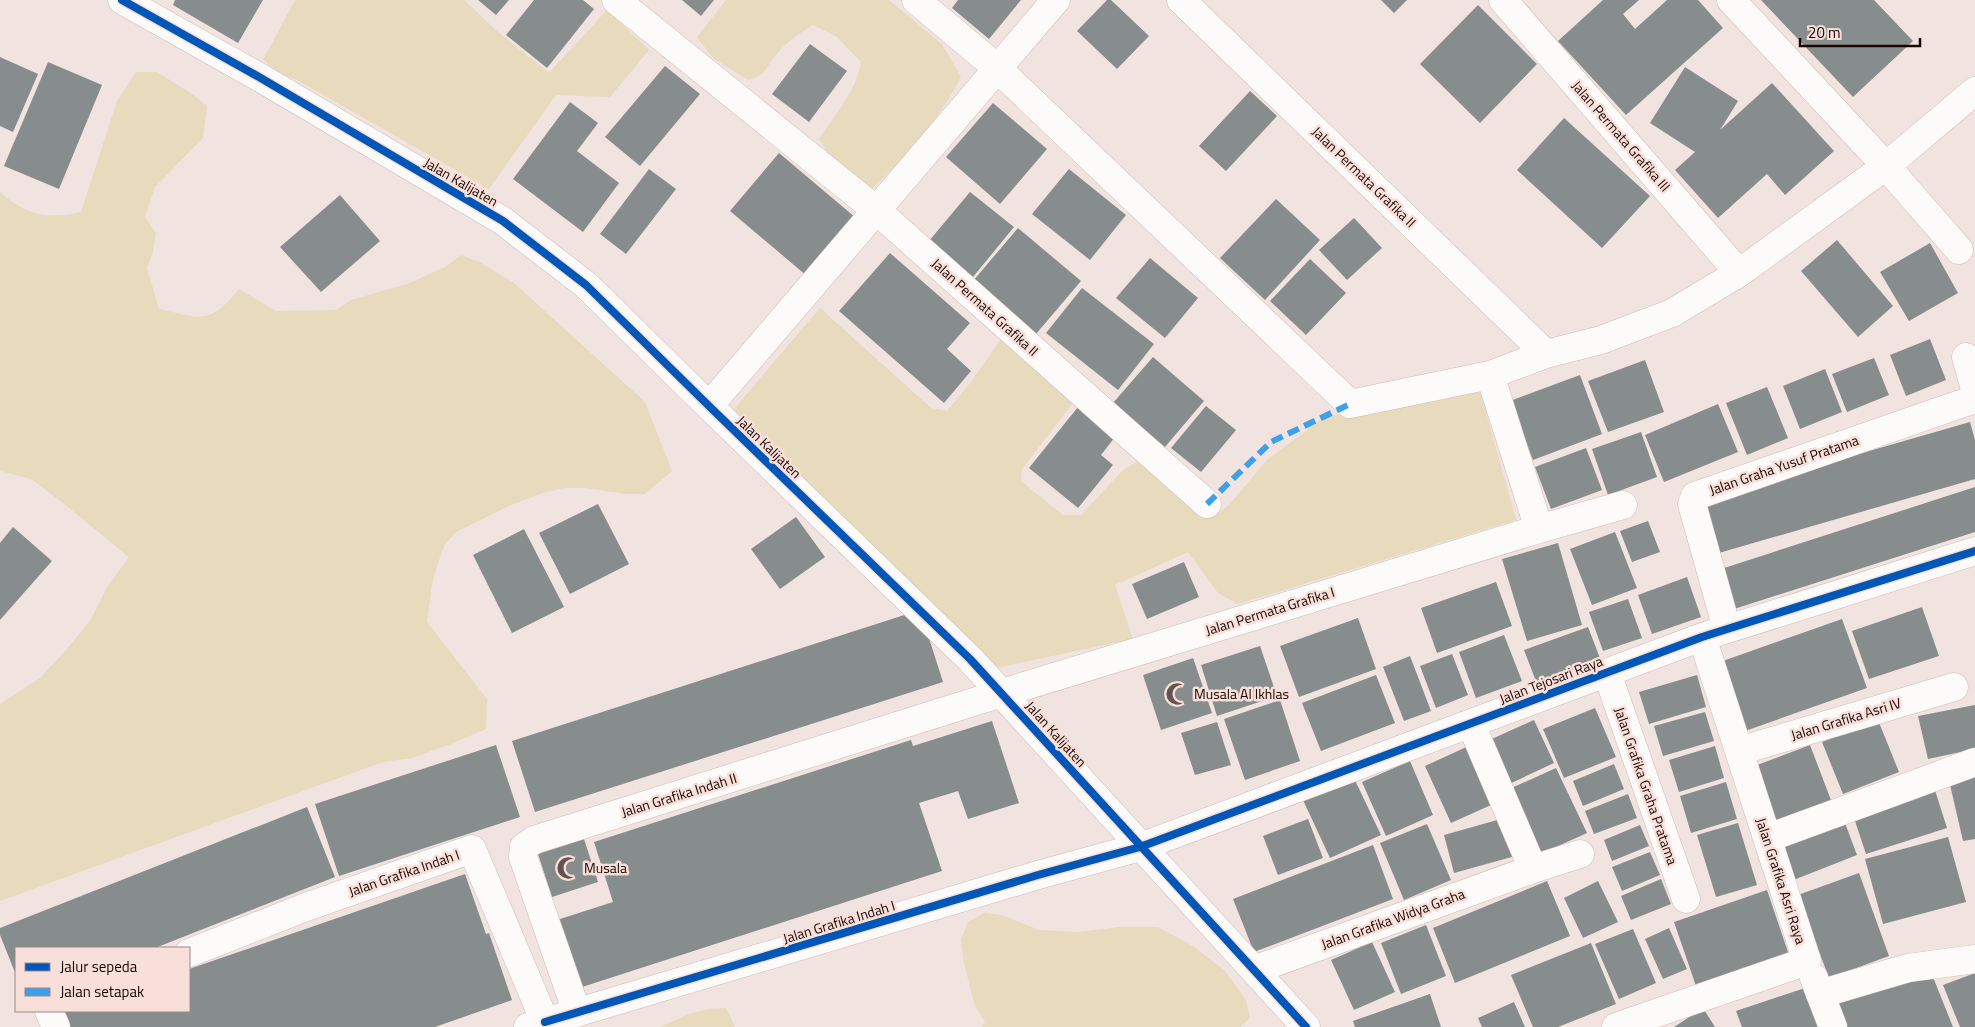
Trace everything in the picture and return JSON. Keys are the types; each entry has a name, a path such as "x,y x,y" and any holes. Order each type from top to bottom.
{"street":[{"name":"Jalan Kalijaten","path":"122,0 504,221 586,285 970,659 1306,1027"},
{"name":"Jalan Permata Grafika II","path":"616,0 876,210 1206,504"},
{"path":"916,0 997,68 1350,404 1490,375 1546,354 1601,340 1672,313 1739,273 1886,166 1975,91"},
{"path":"709,406 1056,0"},
{"name":"Jalan Permata Grafika II","path":"1182,0 1546,354"},
{"name":"Jalan Permata Grafika III","path":"1503,0 1739,273"},
{"path":"1731,0 1886,166 1959,250"},
{"path":"1966,357 1975,389"},
{"path":"1490,375 1539,529"},
{"name":"Jalan Graha Yusuf Pratama","path":"1715,633 1692,504 1695,496 1975,399"},
{"name":"Jalan Permata Grafika I","path":"1002,693 1623,505"},
{"name":"Jalan Tejosari Raya","path":"1140,847 1715,633 1975,551"},
{"name":"Jalan Grafika Asri Raya","path":"1632,1024 1807,961 1739,751 1715,633"},
{"name":"Jalan Grafika Graha Pratama","path":"1607,673 1686,899"},
{"name":"Jalan Grafika Asri IV","path":"1739,751 1954,688"},
{"name":"Jalan Grafika Indah II","path":"577,1013 523,856 524,846 534,840 1002,693"},
{"path":"1471,724 1533,869"},
{"path":"1768,838 1975,762"},
{"name":"Jalan Grafika Indah I","path":"190,953 306,907 472,849 536,1025 1038,875 1140,847"},
{"name":"Jalan Grafika Widya Graha","path":"1254,970 1533,869 1580,854"},
{"path":"1820,994 1908,968 1975,959"},
{"path":"1807,961 1833,1027"},
{"path":"50,1012 56,1027"}],"shaded area":[{"path":"295,0 464,0 498,32 549,73 607,10 649,50 610,97 556,95 489,189 297,80 279,72 263,60"},
{"path":"726,0 889,0 942,44 961,77 943,108 921,136 872,189 830,156 819,139 850,92 859,72 861,62 837,37 813,25 784,46 759,76 748,80 713,58 697,37"},
{"path":"136,72 157,72 207,106 203,138 155,187 145,217 156,233 153,252 147,268 159,309 195,316 212,314 229,301 239,289 276,311 336,310 351,300 410,283 447,266 461,255 481,263 514,283 645,402 672,471 645,494 626,494 585,488 564,488 546,492 511,505 456,532 444,546 432,584 427,622 487,699 486,729 412,758 383,762 0,901 0,704 40,678 66,650 90,621 107,587 129,557 31,479 0,471 0,192 19,206 38,214 58,215 81,212 117,101"},
{"path":"820,308 931,408 947,411 971,382 1005,333 1076,399 1022,469 1021,481 1063,515 1081,515 1122,471 1144,457 1201,512 1214,517 1229,505 1267,460 1325,417 1479,387 1516,520 1238,604 1218,593 1188,552 1115,585 1133,639 996,668 733,410"},
{"path":"984,913 1002,915 1039,930 1077,932 1120,927 1158,927 1193,946 1225,971 1246,1000 1250,1018 1240,1027 982,1027 985,1022 975,1006 963,959 961,939 968,922"},
{"path":"726,1008 735,1027 660,1027 689,1014 708,1009"}],"building":[{"path":"175,0 263,0 238,43 173,5"},
{"path":"478,0 509,0 496,15"},
{"path":"534,0 583,0 594,9 547,68 506,35"},
{"path":"682,0 714,0 701,16"},
{"path":"958,0 1021,0 989,39 952,8"},
{"path":"1107,0 1111,0 1149,36 1117,69 1077,31"},
{"path":"1381,0 1407,0 1394,13"},
{"path":"1603,0 1639,0 1623,14 1635,29 1667,0 1698,0 1723,28 1626,115 1558,41"},
{"path":"1761,0 1874,0 1913,41 1853,97"},
{"path":"1478,5 1537,64 1480,123 1420,64"},
{"path":"810,44 847,71 809,122 772,94"},
{"path":"0,57 38,74 13,132 0,126"},
{"path":"48,62 102,85 59,189 4,166"},
{"path":"665,66 700,94 640,166 605,137"},
{"path":"1685,67 1738,101 1720,130 1772,83 1834,151 1785,195 1767,174 1718,218 1675,170 1695,152 1650,123"},
{"path":"1250,91 1277,116 1226,171 1199,146"},
{"path":"570,102 598,123 577,151 619,183 583,232 513,179"},
{"path":"993,103 1047,149 1000,204 946,157"},
{"path":"1564,118 1650,196 1602,248 1517,170"},
{"path":"779,153 856,218 807,276 730,211"},
{"path":"649,169 676,189 626,254 600,234"},
{"path":"1069,169 1126,215 1090,260 1032,214"},
{"path":"970,192 1014,227 973,277 929,241"},
{"path":"340,195 380,241 321,292 280,247"},
{"path":"1276,199 1320,240 1265,300 1220,258"},
{"path":"1354,218 1382,248 1347,280 1319,250"},
{"path":"1018,228 1081,281 1036,334 973,281"},
{"path":"1837,240 1893,306 1858,337 1801,271"},
{"path":"1930,243 1958,293 1909,321 1880,272"},
{"path":"890,253 970,323 947,349 971,371 944,403 839,311"},
{"path":"1150,258 1198,298 1165,338 1116,298"},
{"path":"1310,259 1346,293 1306,335 1270,301"},
{"path":"1082,288 1154,344 1118,390 1046,333"},
{"path":"1930,339 1946,380 1906,396 1890,355"},
{"path":"1153,357 1204,401 1165,447 1113,403"},
{"path":"1874,358 1889,395 1847,412 1832,374"},
{"path":"1645,360 1664,412 1608,432 1588,381"},
{"path":"1825,369 1842,412 1800,429 1783,386"},
{"path":"1580,375 1602,434 1533,460 1510,401"},
{"path":"1767,387 1788,438 1747,455 1726,403"},
{"path":"1718,404 1738,452 1664,482 1645,435"},
{"path":"1206,406 1236,430 1201,472 1171,448"},
{"path":"1078,407 1115,437 1101,455 1113,465 1078,508 1029,468"},
{"path":"1970,422 1975,440 1975,479 1712,555 1696,501"},
{"path":"1641,432 1657,477 1608,495 1592,449"},
{"path":"1586,448 1602,490 1551,509 1535,467"},
{"path":"1975,487 1975,532 1731,610 1718,570"},
{"path":"598,504 629,564 570,594 539,533"},
{"path":"796,517 825,557 780,589 751,549"},
{"path":"1648,521 1660,552 1632,562 1620,531"},
{"path":"13,527 52,561 0,620 0,543"},
{"path":"524,529 564,607 512,633 473,555"},
{"path":"1615,532 1637,588 1592,605 1570,549"},
{"path":"1558,543 1582,625 1527,641 1502,559"},
{"path":"1184,562 1199,597 1147,619 1132,584"},
{"path":"1687,577 1701,617 1652,634 1638,595"},
{"path":"1496,582 1512,626 1437,653 1421,608"},
{"path":"1628,599 1642,638 1603,651 1589,612"},
{"path":"1922,607 1939,656 1869,679 1852,631"},
{"path":"920,610 943,682 535,812 512,741"},
{"path":"1358,618 1376,669 1299,697 1280,646"},
{"path":"1842,619 1867,688 1745,731 1720,662"},
{"path":"1588,627 1603,666 1539,689 1524,650"},
{"path":"1504,635 1522,681 1476,698 1459,652"},
{"path":"1260,646 1277,696 1217,716 1201,665"},
{"path":"1452,654 1468,695 1436,708 1420,666"},
{"path":"1410,656 1431,711 1404,721 1383,667"},
{"name":"Musala Al Ikhlas","path":"1193,658 1212,713 1161,730 1143,675"},
{"path":"1376,675 1395,723 1321,751 1302,703"},
{"path":"1697,675 1706,707 1649,724 1639,692"},
{"path":"1280,700 1300,761 1245,780 1224,719"},
{"path":"1975,705 1975,749 1928,759 1918,716"},
{"path":"1595,708 1616,757 1564,778 1543,729"},
{"path":"1705,712 1714,741 1663,756 1654,726"},
{"path":"1534,720 1554,763 1503,787 1483,743"},
{"path":"1878,720 1899,772 1843,794 1822,742"},
{"path":"992,721 1019,803 968,819 958,791 919,803 942,871 579,988 557,920 613,902 594,842 911,740 913,746"},
{"path":"1217,722 1231,765 1195,775 1181,733"},
{"path":"1473,744 1500,801 1451,823 1425,766"},
{"path":"496,745 520,817 339,876 315,804"},
{"path":"1810,745 1834,808 1776,830 1752,767"},
{"path":"1715,746 1724,778 1679,792 1669,760"},
{"path":"1410,761 1433,815 1386,836 1362,782"},
{"path":"1614,764 1624,789 1583,806 1573,781"},
{"path":"1556,768 1587,833 1536,856 1505,791"},
{"path":"1975,770 1975,839 1963,841 1948,776"},
{"path":"1353,776 1381,835 1330,858 1303,800"},
{"path":"1726,782 1737,819 1691,833 1680,796"},
{"path":"1933,784 1947,828 1866,854 1851,809"},
{"path":"1628,794 1637,818 1594,834 1585,811"},
{"path":"307,807 335,877 158,947 15,947 15,972 0,935 0,928"},
{"path":"1842,815 1857,855 1791,881 1775,841"},
{"path":"1508,817 1519,855 1454,873 1444,835"},
{"path":"1308,819 1323,858 1278,875 1263,836"},
{"path":"1738,823 1757,885 1716,897 1697,835"},
{"path":"1427,824 1451,880 1404,900 1380,843"},
{"path":"1640,825 1649,846 1612,861 1604,840"},
{"path":"1948,837 1966,902 1883,924 1865,859"},
{"name":"Musala","path":"584,839 598,882 552,897 538,854"},
{"path":"1373,845 1393,899 1254,952 1233,899"},
{"path":"1650,852 1660,875 1622,891 1612,867"},
{"path":"1859,873 1889,956 1829,978 1798,895"},
{"path":"465,874 486,934 489,933 512,1000 435,1027 68,1027 63,1012 190,1012 190,969"},
{"path":"1661,879 1671,904 1631,920 1621,896"},
{"path":"1547,881 1570,936 1455,983 1433,928"},
{"path":"1598,881 1618,922 1583,938 1564,898"},
{"path":"1767,890 1790,958 1697,989 1674,922"},
{"path":"1426,925 1446,976 1401,994 1381,943"},
{"path":"1669,928 1687,969 1663,979 1645,939"},
{"path":"1633,929 1656,983 1619,999 1595,944"},
{"path":"1372,942 1395,992 1354,1010 1331,960"},
{"path":"1591,943 1616,1004 1558,1027 1533,1027 1511,975"},
{"path":"1929,967 1953,1027 1846,1027 1837,1003"},
{"path":"1975,973 1975,1027 1960,1027 1943,985"},
{"path":"1808,987 1821,1027 1742,1027 1736,1011"},
{"path":"1430,994 1441,1027 1355,1027 1353,1021"},
{"path":"1514,1002 1525,1027 1482,1027 1478,1018"},
{"path":"1703,1008 1715,1027 1674,1027"}],"marked path":[{"path":"1207,504 1271,442 1350,404"}],"cycle path":[{"path":"122,0 259,77 503,221 586,285 970,659 1306,1027"},
{"path":"545,1022 1038,875 1140,847 1702,637 1975,551"}],"place":[{"name":"Musala Al Ikhlas","path":"1177,694"},
{"name":"Musala","path":"568,868"}]}
